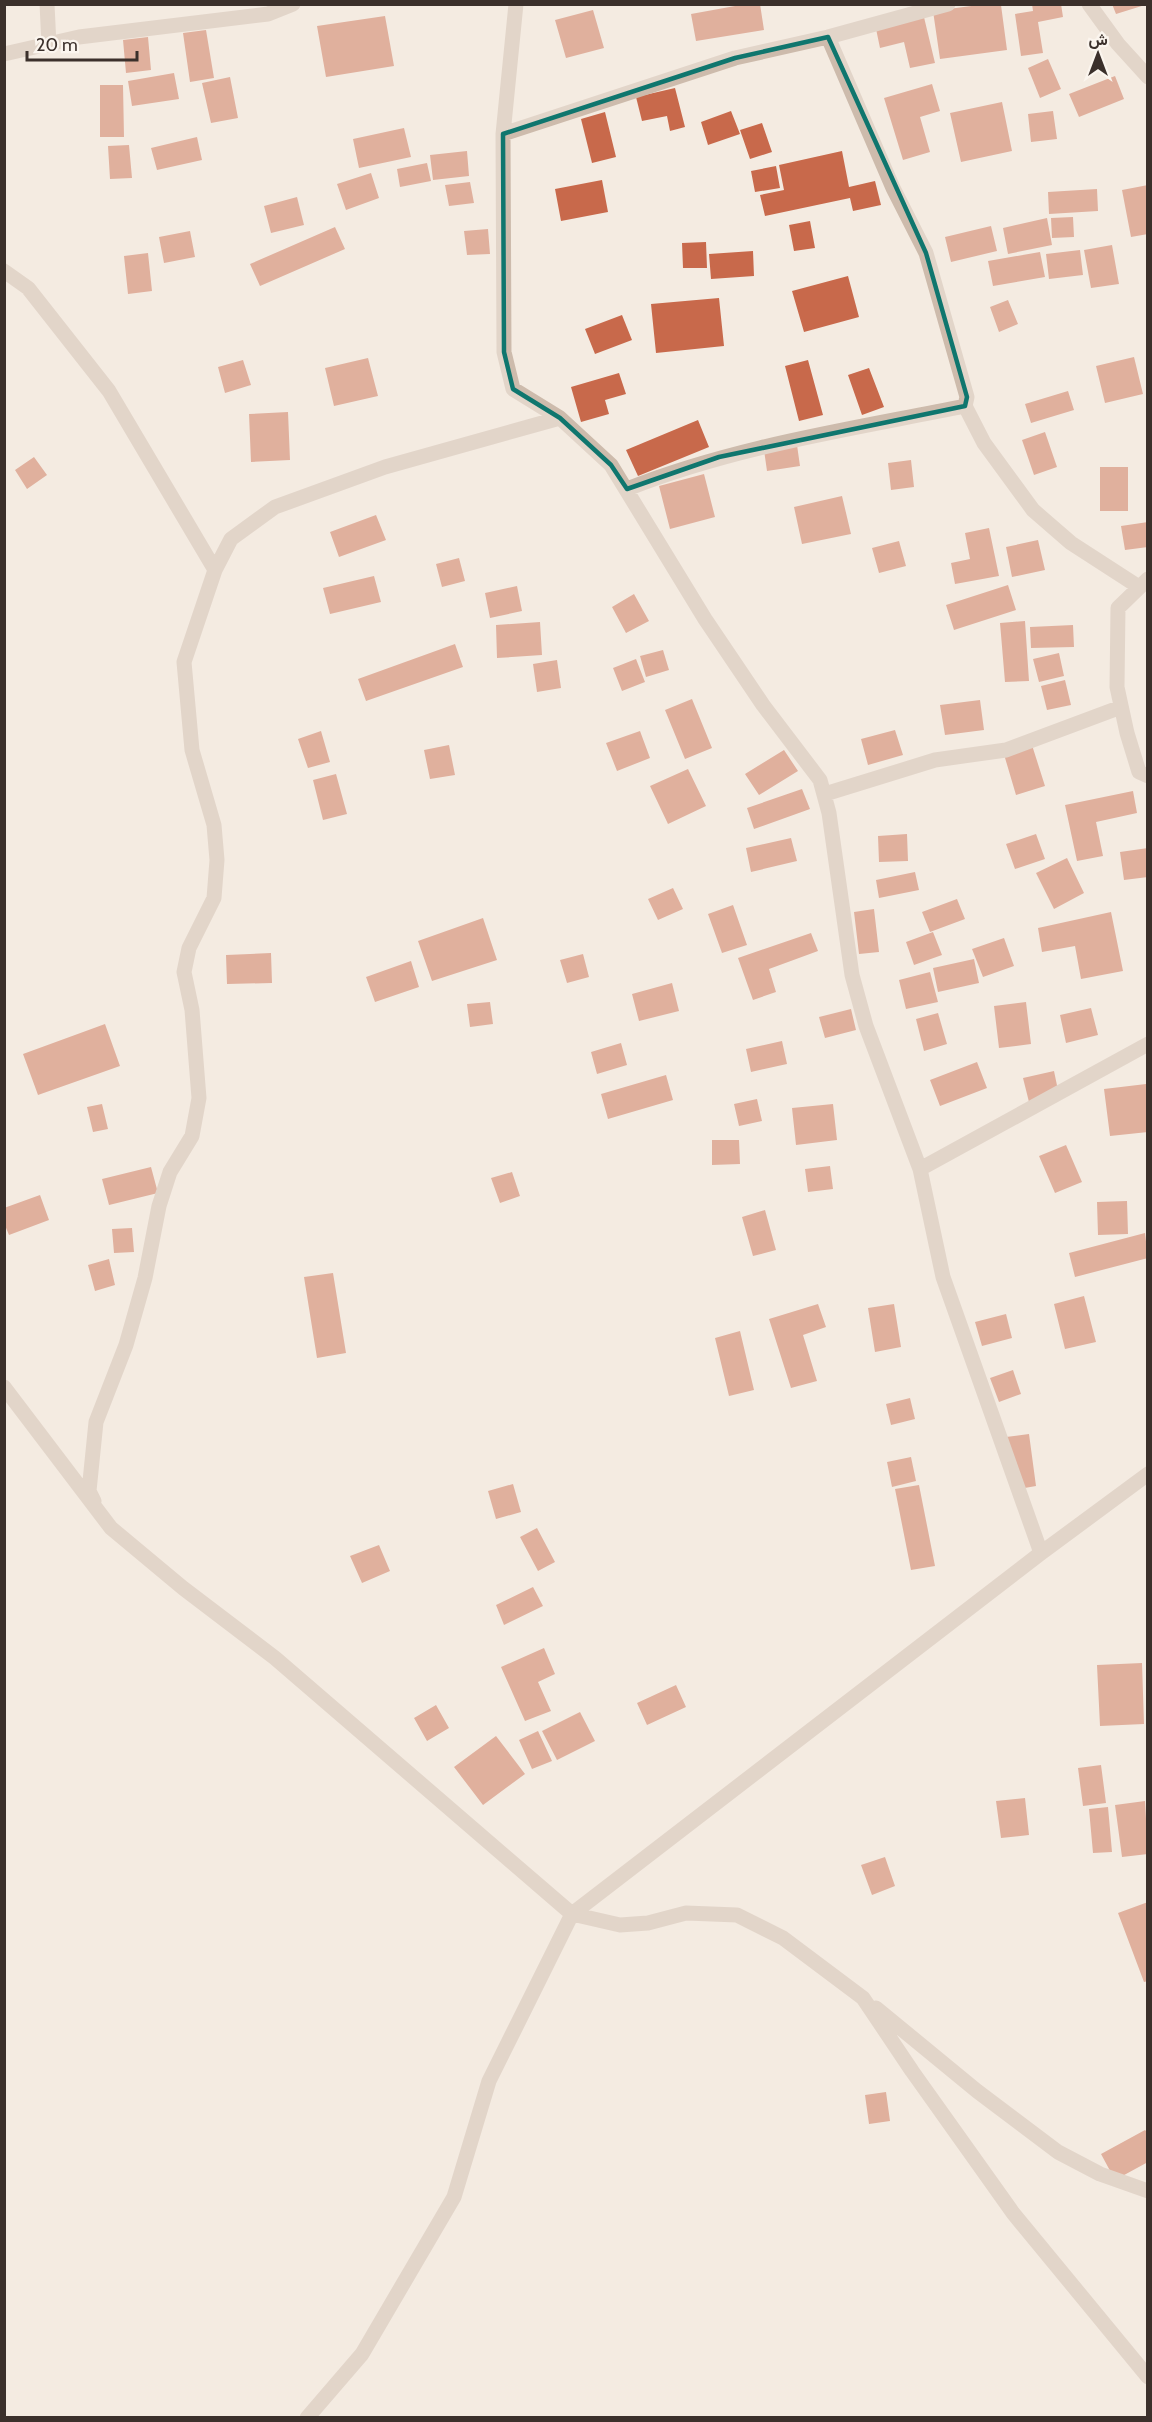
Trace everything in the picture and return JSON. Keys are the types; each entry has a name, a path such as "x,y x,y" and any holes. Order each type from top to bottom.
{"street":[{"path":"48,4 49,45"},
{"path":"4,54 79,37 268,14 293,4"},
{"path":"516,4 503,134 504,352 513,389 560,418 611,465 705,619 763,705 816,775 825,794 852,975 866,1026 920,1169 944,1277 1041,1553"},
{"path":"503,134 735,58 828,37 948,4"},
{"path":"1089,4 1118,44 1148,77"},
{"path":"828,37 892,188 926,253 967,397 965,406 984,442 1033,510 1071,543 1143,583 1118,608 1117,687 1126,733 1139,772 1148,776"},
{"path":"4,271 28,288 109,391 215,570"},
{"path":"627,489 667,473 719,457 965,406"},
{"path":"111,1528 89,1491 96,1422 126,1345 145,1278 159,1206 170,1172 192,1136 199,1098 192,1010 184,972 189,948 214,898 217,860 214,825 192,750 184,662 215,570 231,539 275,507 385,467 560,418"},
{"path":"825,794 934,760 1006,750 1121,706"},
{"path":"920,1169 1148,1044"},
{"path":"4,1387 111,1528 183,1588 275,1659 572,1914 620,1925 648,1923 686,1913 737,1915 783,1938 1058,2152 1100,2174 1148,2191"},
{"path":"307,2418 362,2354 454,2198 489,2080 572,1914 1041,1553 1148,1474"},
{"path":"863,1998 912,2072 1013,2213 1148,2377"}],"highlighted area":[{"path":"828,37 926,253 967,397 965,406 719,457 627,489 611,465 560,418 513,389 504,352 503,134 735,58"}],"building":[{"path":"746,4 760,4 764,30 696,41 691,14"},
{"path":"1032,4 1061,4 1063,17 1038,22 1043,53 1021,56 1015,14 1033,11"},
{"path":"1112,4 1145,4 1145,5 1116,14"},
{"path":"979,5 1001,5 1007,50 940,59 933,11"},
{"path":"593,10 604,48 566,58 555,20"},
{"path":"923,13 935,63 910,68 904,42 880,48 875,24"},
{"path":"385,16 394,66 326,77 317,26"},
{"path":"206,30 214,78 190,82 183,33"},
{"path":"148,37 151,70 126,73 123,40"},
{"path":"1048,59 1061,89 1040,98 1028,68"},
{"path":"174,73 179,99 132,106 128,81"},
{"path":"1115,76 1124,99 1079,117 1069,94"},
{"path":"230,77 238,118 211,123 202,83"},
{"path":"932,84 940,111 920,117 930,152 903,160 884,98"},
{"path":"100,85 123,85 124,137 100,137"},
{"path":"675,88 685,127 670,131 667,116 642,121 636,97"},
{"path":"1002,102 1012,151 961,162 950,113"},
{"path":"731,111 740,134 708,145 701,122"},
{"path":"1053,111 1057,139 1031,142 1028,114"},
{"path":"605,112 616,157 592,163 581,119"},
{"path":"762,123 772,152 750,159 740,130"},
{"path":"404,128 411,157 359,168 353,139"},
{"path":"197,137 202,160 157,170 151,148"},
{"path":"129,145 132,178 110,179 108,146"},
{"path":"467,151 469,176 433,180 430,155"},
{"path":"842,151 849,187 875,181 881,205 853,211 850,198 765,216 760,195 784,190 779,165"},
{"path":"427,163 431,181 400,187 397,169"},
{"path":"776,166 780,188 755,192 751,171"},
{"path":"371,173 379,198 346,210 337,184"},
{"path":"602,180 608,212 561,221 555,189"},
{"path":"470,182 474,203 449,206 445,185"},
{"path":"1148,185 1148,234 1131,237 1122,190"},
{"path":"1097,189 1098,211 1049,214 1048,192"},
{"path":"297,197 304,225 271,233 264,206"},
{"path":"1073,217 1074,237 1052,238 1051,218"},
{"path":"1047,218 1052,245 1008,254 1003,228"},
{"path":"810,221 815,248 794,251 789,225"},
{"path":"991,226 997,251 951,262 945,237"},
{"path":"335,227 345,249 260,286 250,264"},
{"path":"488,229 490,254 467,255 464,231"},
{"path":"190,231 195,257 164,263 159,237"},
{"path":"706,242 707,268 683,268 682,243"},
{"path":"1112,245 1119,284 1091,288 1084,250"},
{"path":"1080,250 1083,275 1049,279 1046,254"},
{"path":"753,251 754,276 711,279 709,254"},
{"path":"1040,252 1045,277 993,286 988,261"},
{"path":"148,253 152,291 128,294 124,256"},
{"path":"848,276 859,317 804,332 792,291"},
{"path":"719,298 724,346 656,353 651,304"},
{"path":"1008,300 1018,324 999,332 990,307"},
{"path":"622,315 632,340 595,354 585,329"},
{"path":"1134,357 1143,394 1105,403 1096,366"},
{"path":"368,358 378,396 334,406 325,368"},
{"path":"243,360 251,385 225,393 218,367"},
{"path":"808,360 823,415 799,421 785,366"},
{"path":"869,368 884,407 862,415 848,375"},
{"path":"619,373 626,394 605,400 609,414 581,422 571,387"},
{"path":"1068,391 1074,410 1031,423 1025,404"},
{"path":"288,412 290,460 251,462 249,414"},
{"path":"698,420 709,447 638,476 626,450"},
{"path":"1045,432 1057,467 1034,475 1022,440"},
{"path":"797,445 800,466 767,471 764,450"},
{"path":"34,457 47,475 27,489 15,470"},
{"path":"911,460 914,487 891,490 888,463"},
{"path":"1100,467 1128,467 1128,511 1100,511"},
{"path":"704,474 715,517 670,529 659,486"},
{"path":"842,496 851,534 802,544 794,507"},
{"path":"376,515 386,540 339,557 330,532"},
{"path":"1148,522 1148,547 1125,550 1121,526"},
{"path":"989,528 999,576 955,584 951,563 970,559 965,533"},
{"path":"1038,540 1045,570 1012,577 1006,547"},
{"path":"899,541 906,566 879,573 872,548"},
{"path":"459,558 465,581 442,587 436,564"},
{"path":"374,576 381,602 330,614 323,588"},
{"path":"1008,585 1016,610 954,630 946,605"},
{"path":"517,586 522,611 490,618 485,593"},
{"path":"634,594 649,621 626,633 612,607"},
{"path":"1025,621 1029,681 1005,682 1000,623"},
{"path":"540,622 542,655 497,658 496,625"},
{"path":"1073,625 1074,647 1031,648 1030,627"},
{"path":"455,644 463,667 366,701 358,679"},
{"path":"663,650 669,670 646,677 640,656"},
{"path":"1059,653 1064,676 1039,682 1033,659"},
{"path":"636,659 645,682 622,691 613,668"},
{"path":"557,660 561,688 537,692 533,664"},
{"path":"1065,680 1071,705 1047,710 1041,686"},
{"path":"692,699 712,748 685,759 665,710"},
{"path":"980,700 984,730 945,735 940,705"},
{"path":"895,730 903,755 868,765 861,739"},
{"path":"321,731 330,762 308,768 298,739"},
{"path":"640,731 650,758 617,771 606,743"},
{"path":"1031,742 1045,786 1016,795 1003,751"},
{"path":"449,745 455,775 430,779 424,750"},
{"path":"784,750 798,771 759,795 745,774"},
{"path":"688,769 706,806 668,824 650,786"},
{"path":"336,774 347,814 323,820 313,780"},
{"path":"802,789 810,809 754,829 747,808"},
{"path":"1133,791 1137,813 1096,822 1103,856 1077,861 1065,805"},
{"path":"907,834 908,861 879,862 878,836"},
{"path":"1036,834 1045,859 1015,869 1006,844"},
{"path":"791,838 797,861 751,872 746,848"},
{"path":"1148,848 1148,877 1124,880 1120,852"},
{"path":"1067,858 1084,893 1054,909 1036,873"},
{"path":"915,872 919,890 879,898 876,880"},
{"path":"673,888 683,909 658,920 648,899"},
{"path":"957,899 965,919 930,932 922,912"},
{"path":"733,905 747,945 722,953 708,914"},
{"path":"874,909 879,952 859,954 854,912"},
{"path":"1111,912 1123,971 1081,979 1075,946 1042,952 1038,928"},
{"path":"483,918 497,960 432,981 418,941"},
{"path":"933,932 942,955 914,965 906,942"},
{"path":"811,933 818,951 769,969 776,992 753,1000 738,958"},
{"path":"1004,938 1014,966 983,977 972,949"},
{"path":"271,953 272,983 227,984 226,955"},
{"path":"583,954 589,977 567,983 560,960"},
{"path":"974,959 979,983 938,992 933,968"},
{"path":"411,961 419,987 375,1002 366,977"},
{"path":"930,972 938,1002 906,1009 899,980"},
{"path":"672,983 679,1011 639,1021 632,994"},
{"path":"490,1002 493,1024 470,1027 467,1004"},
{"path":"1026,1002 1031,1044 999,1048 994,1006"},
{"path":"1091,1008 1098,1035 1066,1043 1060,1015"},
{"path":"851,1009 856,1030 825,1038 819,1017"},
{"path":"938,1013 947,1044 924,1051 916,1019"},
{"path":"105,1024 120,1066 38,1095 23,1054"},
{"path":"782,1041 787,1064 751,1072 746,1049"},
{"path":"621,1043 627,1065 597,1074 591,1052"},
{"path":"977,1062 987,1088 940,1106 930,1080"},
{"path":"1054,1071 1059,1095 1029,1102 1023,1078"},
{"path":"666,1075 673,1100 608,1119 601,1094"},
{"path":"1146,1084 1148,1132 1110,1136 1104,1089"},
{"path":"757,1099 762,1121 739,1126 734,1104"},
{"path":"102,1104 108,1129 93,1132 87,1107"},
{"path":"833,1104 837,1140 796,1145 792,1108"},
{"path":"712,1140 739,1140 740,1164 712,1165"},
{"path":"1066,1145 1082,1182 1055,1193 1039,1156"},
{"path":"830,1166 833,1189 808,1192 805,1169"},
{"path":"151,1167 158,1193 109,1205 102,1179"},
{"path":"512,1172 520,1196 500,1203 491,1178"},
{"path":"40,1195 49,1220 9,1235 4,1223 4,1208"},
{"path":"1127,1201 1128,1234 1098,1235 1097,1202"},
{"path":"765,1210 776,1250 753,1256 742,1217"},
{"path":"132,1228 134,1252 114,1253 112,1229"},
{"path":"1145,1233 1148,1258 1075,1277 1069,1253"},
{"path":"109,1259 115,1285 95,1291 88,1265"},
{"path":"333,1273 346,1353 317,1358 304,1277"},
{"path":"1084,1296 1096,1342 1065,1349 1054,1304"},
{"path":"818,1304 826,1327 803,1335 817,1381 791,1388 769,1319"},
{"path":"894,1304 901,1347 875,1352 868,1308"},
{"path":"1006,1314 1012,1338 982,1346 975,1322"},
{"path":"740,1331 754,1390 729,1396 715,1338"},
{"path":"1013,1370 1021,1394 999,1402 990,1378"},
{"path":"910,1398 915,1419 891,1425 886,1404"},
{"path":"1029,1434 1036,1486 1013,1490 1006,1437"},
{"path":"911,1457 916,1481 892,1487 887,1462"},
{"path":"513,1484 521,1512 496,1519 488,1491"},
{"path":"919,1485 935,1566 911,1570 895,1489"},
{"path":"537,1528 555,1562 538,1571 520,1537"},
{"path":"379,1545 390,1571 362,1583 350,1556"},
{"path":"533,1587 543,1606 504,1625 496,1605"},
{"path":"544,1648 555,1674 538,1682 551,1711 525,1721 501,1667"},
{"path":"1142,1663 1144,1724 1100,1726 1097,1665"},
{"path":"676,1685 686,1707 647,1725 637,1703"},
{"path":"436,1705 449,1728 427,1741 414,1718"},
{"path":"580,1712 595,1741 557,1760 542,1731"},
{"path":"538,1731 552,1761 532,1769 519,1740"},
{"path":"496,1736 525,1774 483,1805 454,1767"},
{"path":"1101,1765 1106,1803 1083,1806 1078,1768"},
{"path":"1025,1798 1029,1835 1001,1838 996,1801"},
{"path":"1145,1801 1148,1854 1122,1857 1115,1805"},
{"path":"1108,1807 1112,1852 1093,1853 1089,1809"},
{"path":"885,1857 895,1886 872,1895 861,1865"},
{"path":"1148,1902 1148,1981 1144,1982 1118,1913"},
{"path":"886,2092 890,2121 869,2124 865,2095"},
{"path":"1145,2130 1148,2133 1148,2162 1115,2180 1101,2154"}]}
